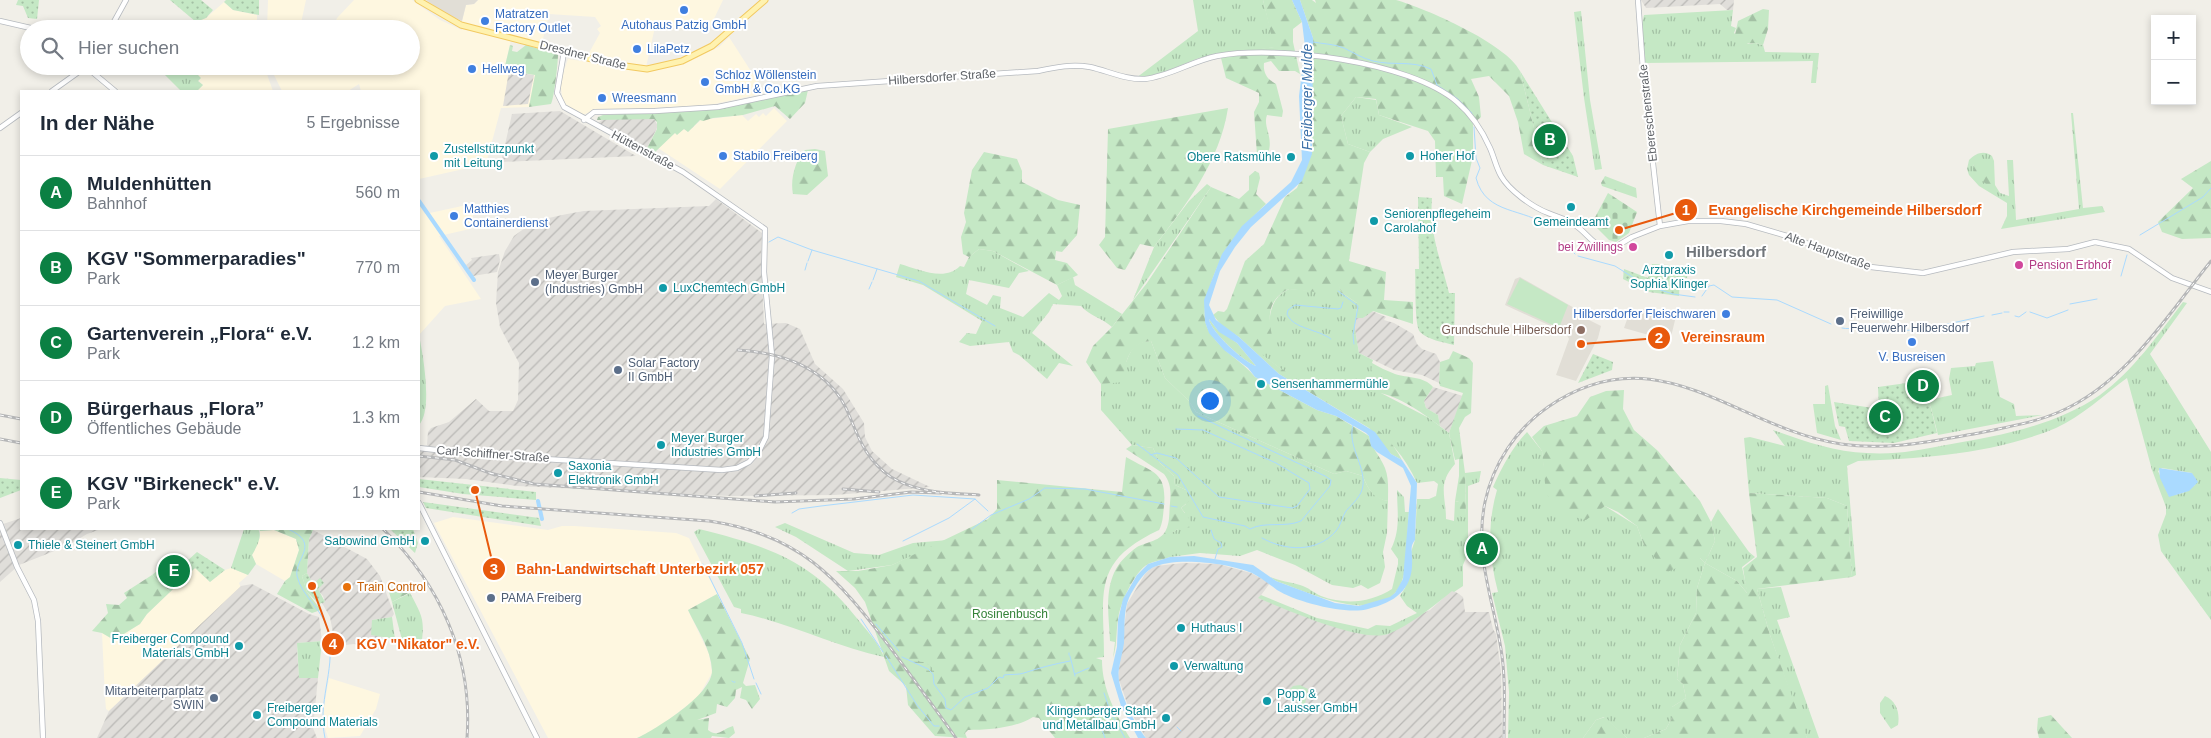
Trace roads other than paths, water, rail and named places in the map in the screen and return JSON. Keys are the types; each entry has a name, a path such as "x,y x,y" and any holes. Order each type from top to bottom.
{"main road":[{"path":"115,20 126,0"},
{"name":"Dresdner Straße","path":"418,0 461,25 628,67 662,67 682,61 712,46 765,0"},
{"name":"Ebereschenstraße","path":"1638,0 1644,83 1660,226"},
{"path":"0,21 20,26"},
{"name":"Hüttenstraße","path":"564,52 557,93 564,107 584,120 683,172 756,222 766,232"},
{"name":"Alte Hauptstraße","path":"1286,52 1332,58 1408,76 1434,86 1445,93 1472,118 1489,147 1501,177 1540,209 1570,221 1599,246 1611,248 1660,226 1709,220 1746,224 1794,238 1862,266 1915,273 1936,272 2013,252 2068,249 2095,242 2129,249 2172,278 2211,292"},
{"name":"Hilbersdorfer Straße","path":"584,120 594,112 718,107 817,86 1038,71 1063,66 1080,66 1128,78 1146,78 1215,57 1286,52"},
{"path":"53,90 74,75"},
{"path":"96,75 114,90"},
{"path":"589,122 594,115 604,112"},
{"path":"0,128 20,115"},
{"name":"Carl-Schiffner-Straße","path":"420,448 480,455 722,470 736,468 749,462 759,451 766,437 772,370 764,272 766,232"},
{"path":"420,505 537,738"},
{"path":"0,523 15,563 34,600 38,621 43,738"}],"water":[{"name":"Freiberger Mulde","path":"1292,0 1300,0 1313,38 1312,154 1302,181 1251,227 1235,247 1220,271 1209,305 1216,320 1239,337 1279,374 1375,432 1391,454 1402,460 1417,483 1415,540 1412,546 1410,578 1406,586 1395,598 1368,609 1347,610 1308,603 1285,595 1252,573 1230,566 1202,562 1174,562 1152,568 1139,582 1127,603 1124,643 1119,669 1123,695 1146,738 1138,738 1121,706 1111,673 1117,647 1118,620 1123,599 1137,575 1148,564 1170,557 1194,556 1253,565 1276,581 1335,603 1359,606 1390,597 1395,593 1403,579 1411,486 1403,468 1377,452 1371,446 1369,436 1366,433 1336,416 1317,410 1255,377 1248,368 1224,350 1209,333 1205,322 1204,300 1222,254 1242,226 1291,182 1302,160 1299,96 1305,47 1302,22","holes":["1209,319 1219,332 1237,343 1256,366 1244,359 1229,346 1215,331"]},
{"path":"2159,468 2192,473 2198,482 2189,491 2169,497 2160,478"}],"waterway":[{"name":"Freiberger Mulde","path":"1313,42 1340,47 1373,61 1424,66 1431,69 1437,85 1458,99 1472,113"},
{"path":"1474,127 1476,158 1480,168 1476,178 1481,190 1488,199 1497,205 1528,216 1548,227"},
{"path":"2140,235 2203,197 2211,188"},
{"path":"420,202 474,280"},
{"path":"769,242 778,237 812,250 919,281 995,326"},
{"path":"1565,244 1575,254"},
{"path":"808,261 812,250"},
{"path":"2121,276 2127,255"},
{"path":"1578,256 1615,266 1645,285 1673,294 1695,297"},
{"path":"805,270 807,263"},
{"path":"873,280 877,269"},
{"path":"869,289 872,282"},
{"path":"1702,296 1709,286 1714,285 1732,297 1777,300 1831,324"},
{"path":"1338,291 1358,306 1353,335 1354,344"},
{"path":"2070,304 2097,299"},
{"path":"1331,339 1295,323 1287,314 1288,310 1295,305 1338,309 1341,308 1343,302"},
{"path":"2030,312 2047,318 2068,310"},
{"path":"2004,312 2009,312"},
{"path":"2015,316 2019,317 2026,312"},
{"path":"1992,315 2002,313"},
{"path":"1842,328 1849,329 1885,324 1892,326 1898,331 1925,329 1984,316"},
{"path":"1137,444 1178,475 1203,517 1245,526 1250,529 1262,525 1288,524 1301,521 1330,486 1331,480 1325,476 1198,416"},
{"path":"1262,538 1281,545 1300,548 1320,543 1336,531 1346,511 1359,496 1363,485 1363,477 1352,440 1353,425"},
{"path":"1150,455 1157,453 1176,458 1219,497 1292,508 1297,506 1310,489 1309,483 1276,463 1203,430 1176,429"},
{"path":"972,529 991,515 1029,499 1045,488 1085,489 1164,504"},
{"path":"792,513 799,509 913,495 975,499 988,511"},
{"path":"903,541 949,518 975,499"},
{"path":"538,501 542,519"},
{"path":"1171,506 1177,507"},
{"path":"290,530 303,540 305,546 297,569 297,576 304,591 323,619 329,636 330,662 323,712 325,738"},
{"path":"1211,530 1214,539 1221,543 1222,547 1218,549 1215,559"},
{"path":"703,564 742,643 754,679"},
{"path":"861,619 883,652"},
{"path":"876,624 899,651"},
{"path":"886,656 917,705 934,726 939,726"},
{"path":"1070,656 1075,676"},
{"path":"902,657 928,669 933,674 934,684 945,699 946,708 951,710 965,697 988,688 999,677 1003,678 1004,675 1022,674 1070,661"},
{"path":"1075,674 1089,668"},
{"path":"756,683 761,694"},
{"path":"1104,693 1111,713 1125,738"},
{"path":"1095,710 1105,738"},
{"path":"1177,727 1181,731"}],"railway":[{"path":"1504,738 1503,660 1483,558 1482,521 1489,488 1500,461 1516,437 1536,416 1548,407 1588,386 1626,378 1662,381 1696,391 1803,435 1841,444 1893,446 1928,442 2010,427 2059,412 2105,384 2144,346 2211,261"},
{"path":"738,350 772,355 789,360 804,366 818,375 831,386 841,399 860,441 870,457 891,477 922,489 945,493 979,495"},
{"path":"0,415 20,419"},
{"path":"0,439 20,443"},
{"path":"420,456 455,460 495,475"},
{"path":"490,473 534,484 775,502 854,499 911,492 941,493"},
{"path":"843,489 879,492"},
{"path":"420,492 502,506 709,521 740,527 768,536 792,548 813,562 852,599 956,738"},
{"path":"755,496 796,493"},
{"path":"384,530 421,573 449,624 458,651 464,679 467,708 467,738"}],"place":[{"name":"Autohaus Patzig GmbH","path":"684,10"},
{"name":"Matratzen Factory Outlet","path":"485,21"},
{"name":"LilaPetz","path":"637,49"},
{"name":"Hellweg","path":"472,69"},
{"name":"Schloz Wöllenstein GmbH & Co.KG","path":"705,82"},
{"name":"Wreesmann","path":"602,98"},
{"name":"KGV \"Sommerparadies\"","path":"1550,140"},
{"name":"Zustellstützpunkt mit Leitung","path":"434,156"},
{"name":"Stabilo Freiberg","path":"723,156"},
{"name":"Hoher Hof","path":"1410,156"},
{"name":"Obere Ratsmühle","path":"1291,157"},
{"name":"Gemeindeamt","path":"1571,207"},
{"name":"Matthies Containerdienst","path":"454,216"},
{"name":"Seniorenpflegeheim Carolahof","path":"1374,221"},
{"name":"Evangelische Kirchgemeinde Hilbersdorf","path":"1619,230"},
{"name":"bei Zwillings","path":"1633,247"},
{"name":"Arztpraxis Sophia Klinger","path":"1669,255"},
{"name":"Pension Erbhof","path":"2019,265"},
{"name":"Meyer Burger (Industries) GmbH","path":"535,282"},
{"name":"LuxChemtech GmbH","path":"663,288"},
{"name":"Hilbersdorfer Fleischwaren","path":"1726,314"},
{"name":"Freiwillige Feuerwehr Hilbersdorf","path":"1840,321"},
{"name":"Grundschule Hilbersdorf","path":"1581,330"},
{"name":"V. Busreisen","path":"1912,342"},
{"name":"Vereinsraum","path":"1581,344"},
{"name":"Solar Factory II GmbH","path":"618,370"},
{"name":"Sensenhammermühle","path":"1261,384"},
{"name":"Bürgerhaus „Flora”","path":"1923,386"},
{"name":"Gartenverein „Flora“ e.V.","path":"1885,417"},
{"name":"Meyer Burger Industries GmbH","path":"661,445"},
{"name":"Saxonia Elektronik GmbH","path":"558,473"},
{"name":"Bahn-Landwirtschaft Unterbezirk 057","path":"475,490"},
{"name":"Sabowind GmbH","path":"425,541"},
{"name":"Thiele & Steinert GmbH","path":"18,545"},
{"name":"Muldenhütten","path":"1482,549"},
{"name":"KGV \"Birkeneck\" e.V.","path":"174,571"},
{"name":"KGV \"Nikator\" e.V.","path":"312,586"},
{"name":"Train Control","path":"347,587"},
{"name":"PAMA Freiberg","path":"491,598"},
{"name":"Huthaus I","path":"1181,628"},
{"name":"Freiberger Compound Materials GmbH","path":"239,646"},
{"name":"Verwaltung","path":"1174,666"},
{"name":"Mitarbeiterparplatz SWIN","path":"214,698"},
{"name":"Popp & Lausser GmbH","path":"1267,701"},
{"name":"Freiberger Compound Materials","path":"257,715"},
{"name":"Klingenberger Stahl- und Metallbau GmbH","path":"1166,718"}],"district":[{"name":"Hilbersdorf","path":"1726,252"}],"park label":[{"name":"Rosinenbusch","path":"1010,614"}]}
